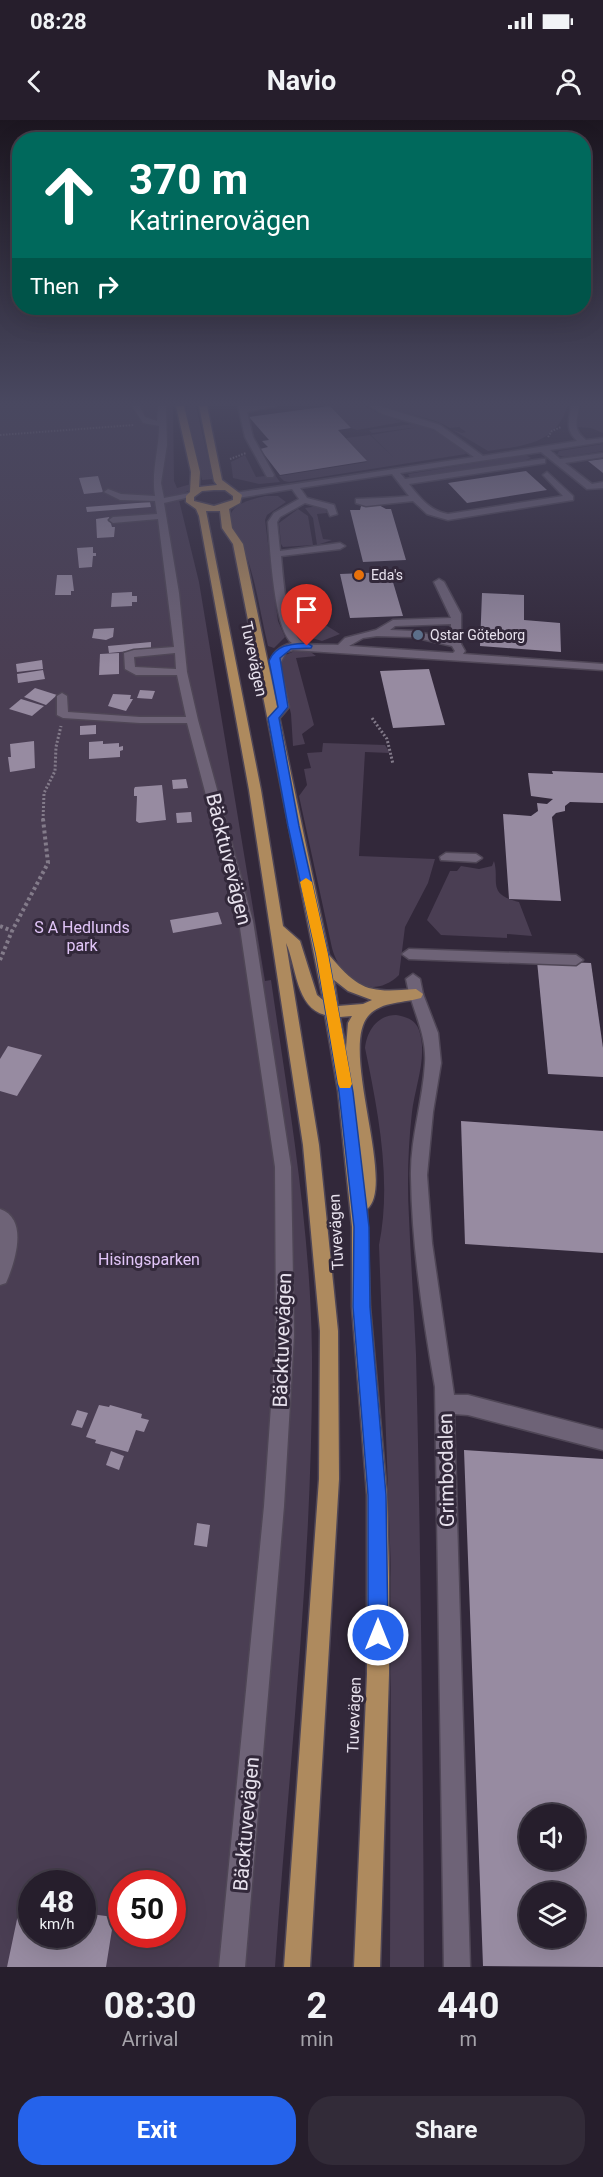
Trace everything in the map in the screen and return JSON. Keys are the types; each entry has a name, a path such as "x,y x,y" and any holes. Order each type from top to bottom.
{"main road":[{"name":"Tuvevägen","path":"195,492 193,499 242,712 277,928 311,1145 329,1331 329,1479 297,1967"},
{"path":"193,499 201,492"},
{"path":"193,499 224,508 234,504 238,495 234,492"},
{"name":"Tuvevägen","path":"224,508 228,528 238,544 322,954 346,1092 361,1227 361,1307 377,1495 378,1576 378,1674 367,1967"},
{"path":"277,928 293,941 311,998 323,1009 332,1011 365,1009 414,987"},
{"path":"322,954 340,981 362,992 392,997"},
{"path":"361,1227 368,1179 352,1055 355,1023 365,1009"}],"street":[{"path":"108,492 120,497 161,500 193,499"},
{"name":"Bäcktuvevägen","path":"159,492 182,672 192,720 246,921 283,1167 285,1335 274,1506 232,1967"},
{"path":"238,495 261,492"},
{"path":"298,492 304,500"},
{"path":"411,492 432,514 448,518 570,498 564,492"},
{"path":"359,501 415,498"},
{"path":"301,645 292,638 285,620 273,519 304,500 326,504 331,507 333,513"},
{"path":"113,520 161,516"},
{"path":"154,542 166,541"},
{"path":"277,554 340,546"},
{"path":"298,552 304,565"},
{"path":"439,582 456,614 456,644 460,651 456,657"},
{"path":"379,633 393,624 456,621"},
{"path":"341,648 344,642 356,635 379,633 432,636 456,644"},
{"path":"273,718 283,707 274,661 275,657 288,647 301,645 603,667"},
{"path":"180,650 134,653 128,655 127,663 130,669 136,672 182,672"},
{"path":"62,696 63,714 140,720 192,720"},
{"path":"446,857 476,858"},
{"path":"409,954 576,960"},
{"name":"Grimbodalen","path":"414,987 431,1033 433,1063 424,1112 419,1175 423,1243 445,1404 457,1967"},
{"path":"0,1216 9,1228 6,1262 0,1277"},
{"path":"445,1404 468,1405 603,1440"}],"path":[{"path":"0,960 12,931 48,863 43,817 44,794 55,771 57,737 63,714"},
{"path":"372,718 383,728 388,748 393,754 393,764"},
{"path":"0,926 12,931"}],"green space":[{"name":"Hisingsparken","path":"0,492 186,492 178,496 199,582 265,981 271,980 292,1121 308,1262 312,1356 311,1432 309,1509 275,1967 0,1967"},
{"path":"265,496 278,496 286,502 267,515 265,520 278,621 285,637 274,648 268,646 251,571 242,543 230,521 232,512 239,505"},
{"path":"318,506 325,508 327,513 317,514 323,539 332,540 317,545 313,518 305,508"},
{"path":"298,509 308,516 313,545 283,547 279,523"},
{"path":"319,621 340,634 322,641 305,636 303,630"},
{"path":"297,650 308,650 316,656 296,658 314,725 302,734 305,744 293,746 291,714 279,662 283,656"},
{"path":"323,743 385,745 390,753 365,752 359,856 435,859 428,883 405,927 399,975 378,987 358,983 349,977 336,959 332,948 299,796 307,785 304,769 311,768 307,753 322,752"},
{"path":"494,861 498,891 509,899 519,902 532,936 507,934 507,938 441,935 427,920 450,871 457,871 461,866 479,869 492,866"},
{"path":"396,1015 415,1023 419,1030 422,1050 412,1112 408,1205 418,1431 424,1967 390,1967 391,1571 379,1245 383,1221 384,1171 379,1121 365,1048 368,1035 374,1025 384,1018"}],"building":[{"path":"457,492 534,492 467,503"},
{"path":"150,502 151,507 87,512 86,507"},
{"path":"375,503 391,509 406,560 363,562 350,510 360,510 361,506"},
{"path":"109,517 112,527 115,527 114,537 97,538 96,519"},
{"path":"93,547 93,553 96,553 96,556 93,556 92,567 79,568 77,548"},
{"path":"390,572 403,616 350,618 340,574"},
{"path":"57,575 72,575 74,591 71,591 71,595 55,595"},
{"path":"132,592 132,596 137,596 137,602 132,602 132,606 111,607 112,593"},
{"path":"482,593 524,595 524,620 560,623 561,652 480,646"},
{"path":"114,628 113,637 106,640 92,638 94,629"},
{"path":"151,642 151,649 109,653 108,646"},
{"path":"119,653 119,674 99,675 100,654"},
{"path":"42,660 43,669 17,672 16,664"},
{"path":"429,669 445,725 393,728 380,671"},
{"path":"43,670 45,679 18,683 17,674"},
{"path":"35,688 57,695 46,705 24,697"},
{"path":"140,690 155,691 152,699 137,698"},
{"path":"113,694 131,695 130,699 133,699 126,711 108,706"},
{"path":"21,699 44,706 32,716 9,709"},
{"path":"96,725 96,734 80,735 80,726"},
{"path":"34,741 35,768 10,772 8,757 11,757 10,744"},
{"path":"103,741 103,744 119,743 119,747 123,746 120,757 89,759 89,742"},
{"path":"552,771 603,773 603,803 570,802 565,806 565,811 556,813 552,817 561,901 509,899 503,814 531,816 538,811 537,803 547,804 553,799 531,796 528,773 553,774"},
{"path":"186,779 188,788 173,789 172,780"},
{"path":"162,785 166,820 139,823 136,821 135,787"},
{"path":"191,812 192,822 177,823 176,813"},
{"path":"218,912 222,924 173,933 170,920"},
{"path":"537,961 591,963 603,1048 603,1077 548,1074"},
{"path":"8,1046 42,1055 17,1096 0,1091 0,1059"},
{"path":"461,1121 603,1131 603,1253 465,1244"},
{"path":"99,1405 109,1407 110,1405 142,1414 141,1418 149,1420 144,1432 136,1430 128,1452 95,1443 96,1440 86,1437"},
{"path":"77,1410 88,1413 82,1428 71,1425"},
{"path":"464,1450 603,1459 603,1967 483,1966"},
{"path":"111,1451 124,1456 119,1470 106,1465"},
{"path":"197,1523 210,1525 207,1547 194,1545"},
{"path":"18,1915 18,1948 96,1948 96,1915 108,1916 109,1948 106,1967 7,1967"}],"slow traffic":[{"path":"306,882 322,954 345,1084"}],"place":[{"name":"Eda's","path":"359,575"},
{"name":"Qstar Göteborg","path":"418,635"}],"route":[{"path":"307,646 288,647 278,652 275,657 283,707 273,718 322,954 346,1092 361,1227 361,1307 377,1495 378,1635"}],"park label":[{"name":"S A Hedlunds park","path":"82,936"}]}
